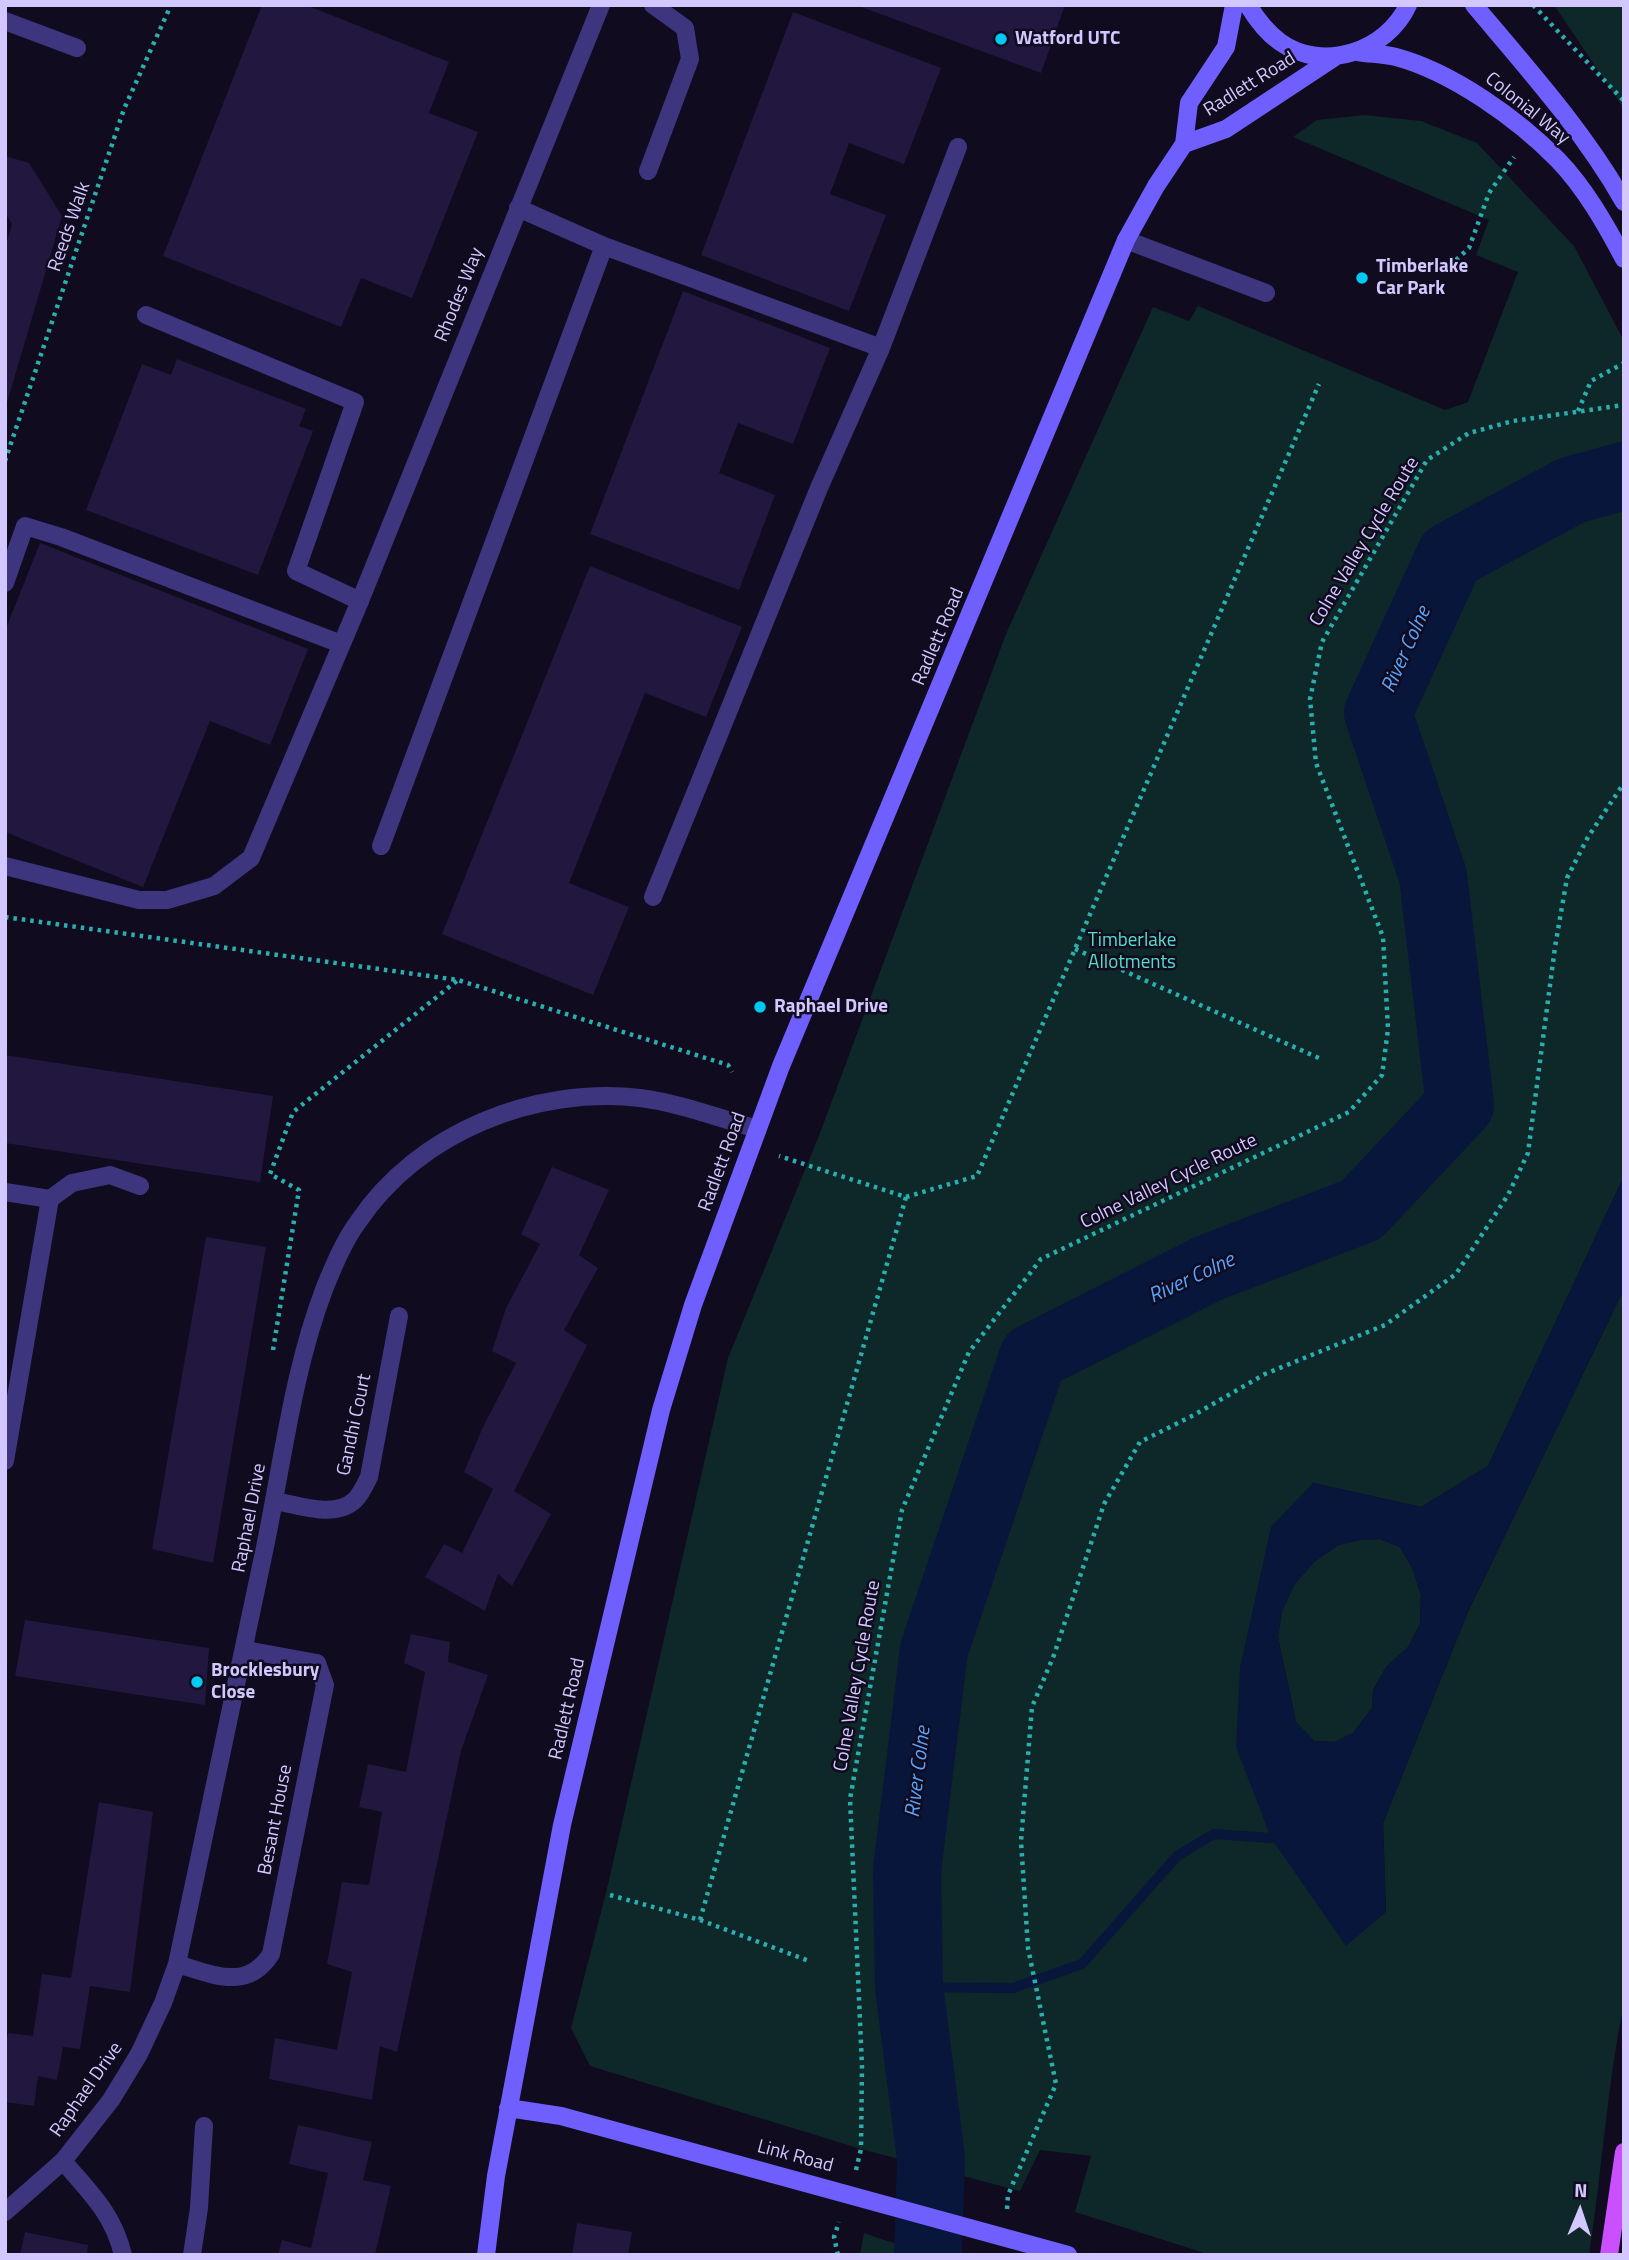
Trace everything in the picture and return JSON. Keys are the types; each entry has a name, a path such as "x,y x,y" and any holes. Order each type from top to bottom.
{"main road":[{"path":"1609,2255 1624,2152"}],"street":[{"name":"Rhodes Way","path":"5,866 139,900 167,900 214,886 251,858 360,601 601,5"},
{"path":"648,171 690,59 685,28 653,5"},
{"name":"Radlett Road","path":"486,2255 508,2108 562,1825 658,1423 693,1305 757,1129 1126,240 1156,186 1184,144 1189,103 1226,47 1234,5"},
{"path":"1248,5 1259,24 1281,43 1307,54 1335,57 1358,52 1375,43 1402,19 1408,5"},
{"name":"Colonial Way","path":"1474,5 1536,79 1607,173 1624,202"},
{"path":"5,21 77,47"},
{"name":"Colonial Way","path":"1358,52 1396,57 1434,73 1471,90 1513,120 1559,161 1603,220 1624,259"},
{"name":"Radlett Road","path":"1184,144 1226,129 1335,57"},
{"path":"653,897 819,488 881,348 958,147"},
{"path":"518,208 604,246 881,348"},
{"path":"1126,240 1266,293"},
{"path":"381,846 604,246"},
{"path":"146,315 355,402 296,571 360,601"},
{"path":"5,583 25,526 74,542 341,644"},
{"name":"Raphael Drive","path":"5,2212 63,2161 111,2100 139,2054 163,2003 177,1964 246,1650 298,1376 317,1310 339,1254 358,1221 401,1173 425,1155 459,1134 503,1113 531,1104 565,1098 641,1098 757,1129"},
{"path":"5,1461 50,1199 72,1183 110,1175 140,1186"},
{"path":"5,1192 50,1199"},
{"name":"Gandhi Court","path":"275,1501 333,1509 353,1502 360,1494 369,1477 399,1316"},
{"name":"Besant House","path":"177,1964 222,1977 237,1978 250,1975 263,1967 271,1954 324,1685 317,1663 246,1650"},
{"name":"Link Road","path":"508,2108 561,2116 1068,2255"},
{"path":"192,2255 199,2208 204,2126"},
{"path":"63,2161 109,2216 123,2255"}],"path":[{"name":"Reeds Walk","path":"5,461 124,109 171,5"},
{"path":"1533,5 1624,101"},
{"path":"1456,260 1469,248 1489,193 1514,157"},
{"path":"1578,411 1591,381 1624,363"},
{"path":"751,1147 906,1197 977,1177 1319,384"},
{"name":"Colne Valley Cycle Route","path":"855,2173 861,2149 862,2066 850,1799 902,1510 970,1352 1041,1259 1349,1112 1382,1075 1388,1029 1383,937 1316,763 1310,699 1322,642 1427,460 1469,433 1513,421 1624,405"},
{"path":"998,2236 1008,2195 1056,2084 1028,1948 1021,1841 1032,1707 1054,1654 1104,1504 1140,1442 1265,1374 1385,1325 1456,1274 1508,1195 1528,1153 1555,947 1567,878 1588,837 1624,783"},
{"path":"5,917 458,981 728,1065 732,1072"},
{"path":"1075,949 1321,1059"},
{"path":"701,1920 906,1197"},
{"path":"610,1895 701,1920 809,1961"},
{"path":"838,2255 834,2237 840,2219"}],"green space":[{"path":"1554,5 1624,5 1624,109"},
{"name":"Timberlake Allotments","path":"1365,115 1421,121 1477,143 1574,246 1624,341 1624,1176 1488,1466 1421,1507 1313,1483 1240,1668 1386,1912 1383,1823 1467,1614 1624,1289 1624,2003 1613,2066 1589,2255 1211,2255 1075,2212 1091,2156 1040,2150 1020,2191 861,2149 590,2066 571,2028 606,1893 728,1358 820,1133 1006,634 1153,307 1189,321 1198,306 1445,410 1468,402 1518,272 1476,255 1489,220 1293,137 1317,120"},
{"path":"1380,1539 1400,1547 1413,1570 1421,1595 1420,1624 1408,1647 1386,1667 1373,1690 1372,1708 1353,1733 1335,1742 1314,1741 1296,1722 1278,1637 1282,1611 1294,1585 1314,1562 1338,1545"},
{"path":"864,2233 929,2255 860,2255"}],"water":[{"path":"1624,1176 1624,1289 1467,1614 1383,1823 1386,1912 1346,1946 1271,1838 1236,1747 1240,1668 1271,1527 1313,1483 1421,1507 1488,1466","holes":["1380,1539 1400,1547 1413,1570 1421,1595 1420,1624 1408,1647 1386,1667 1373,1690 1372,1708 1353,1733 1335,1742 1314,1741 1296,1722 1278,1637 1282,1611 1294,1585 1314,1562 1338,1545"]}],"building":[{"path":"262,5 306,5 449,62 429,113 478,132 412,298 361,278 341,327 163,256"},
{"name":"Watford UTC","path":"856,5 1065,5 1041,73"},
{"path":"793,12 941,68 904,164 849,143 830,194 886,215 849,311 701,255"},
{"path":"5,156 29,163 62,216 6,406 5,248 12,224 5,213"},
{"path":"683,291 830,348 793,444 738,423 719,473 775,495 739,590 590,534"},
{"path":"177,359 306,409 299,426 313,431 258,575 86,510 142,364 171,375"},
{"path":"40,543 308,649 270,745 210,721 143,887 5,832 5,631"},
{"path":"590,566 742,627 706,717 645,693 569,883 629,907 593,995 442,934"},
{"path":"5,1055 273,1096 260,1182 5,1143"},
{"path":"552,1167 609,1190 579,1255 598,1268 564,1330 587,1345 514,1491 551,1514 512,1586 498,1574 485,1611 425,1577 444,1544 462,1553 493,1489 464,1472 482,1429 516,1363 492,1351 506,1308 540,1244 521,1234"},
{"path":"206,1237 266,1247 213,1563 152,1549"},
{"path":"25,1620 209,1648 205,1705 15,1676"},
{"path":"411,1634 450,1642 448,1662 488,1675 461,1751 397,2052 380,2046 372,2100 269,2079 275,2038 337,2050 352,1972 327,1964 342,1882 369,1885 382,1812 359,1807 368,1764 406,1772 425,1672 404,1663"},
{"path":"99,1802 153,1812 130,1992 90,1986 80,2049 63,2047 57,2080 38,2076 34,2106 5,2102 5,2051 8,2033 33,2036 42,1974 71,1978"},
{"path":"298,2125 372,2142 363,2180 391,2186 375,2255 278,2255 282,2240 311,2248 328,2173 289,2164"},
{"path":"577,2223 632,2232 628,2255 572,2255"},
{"path":"25,2232 88,2245 87,2255 20,2255"}],"waterway":[{"name":"River Colne","path":"928,2255 931,2158 909,1987 907,1870 934,1650 1033,1357 1209,1268 1361,1210 1460,1105 1433,876 1378,713 1450,556 1572,490 1624,476"},
{"path":"909,1987 1013,1988 1082,1964 1177,1856 1214,1834 1271,1838"}],"place":[{"name":"Watford UTC","path":"1001,39"},
{"name":"Timberlake Car Park","path":"1362,278"},
{"name":"Raphael Drive","path":"760,1007"},
{"name":"Brocklesbury Close","path":"197,1682"}]}
